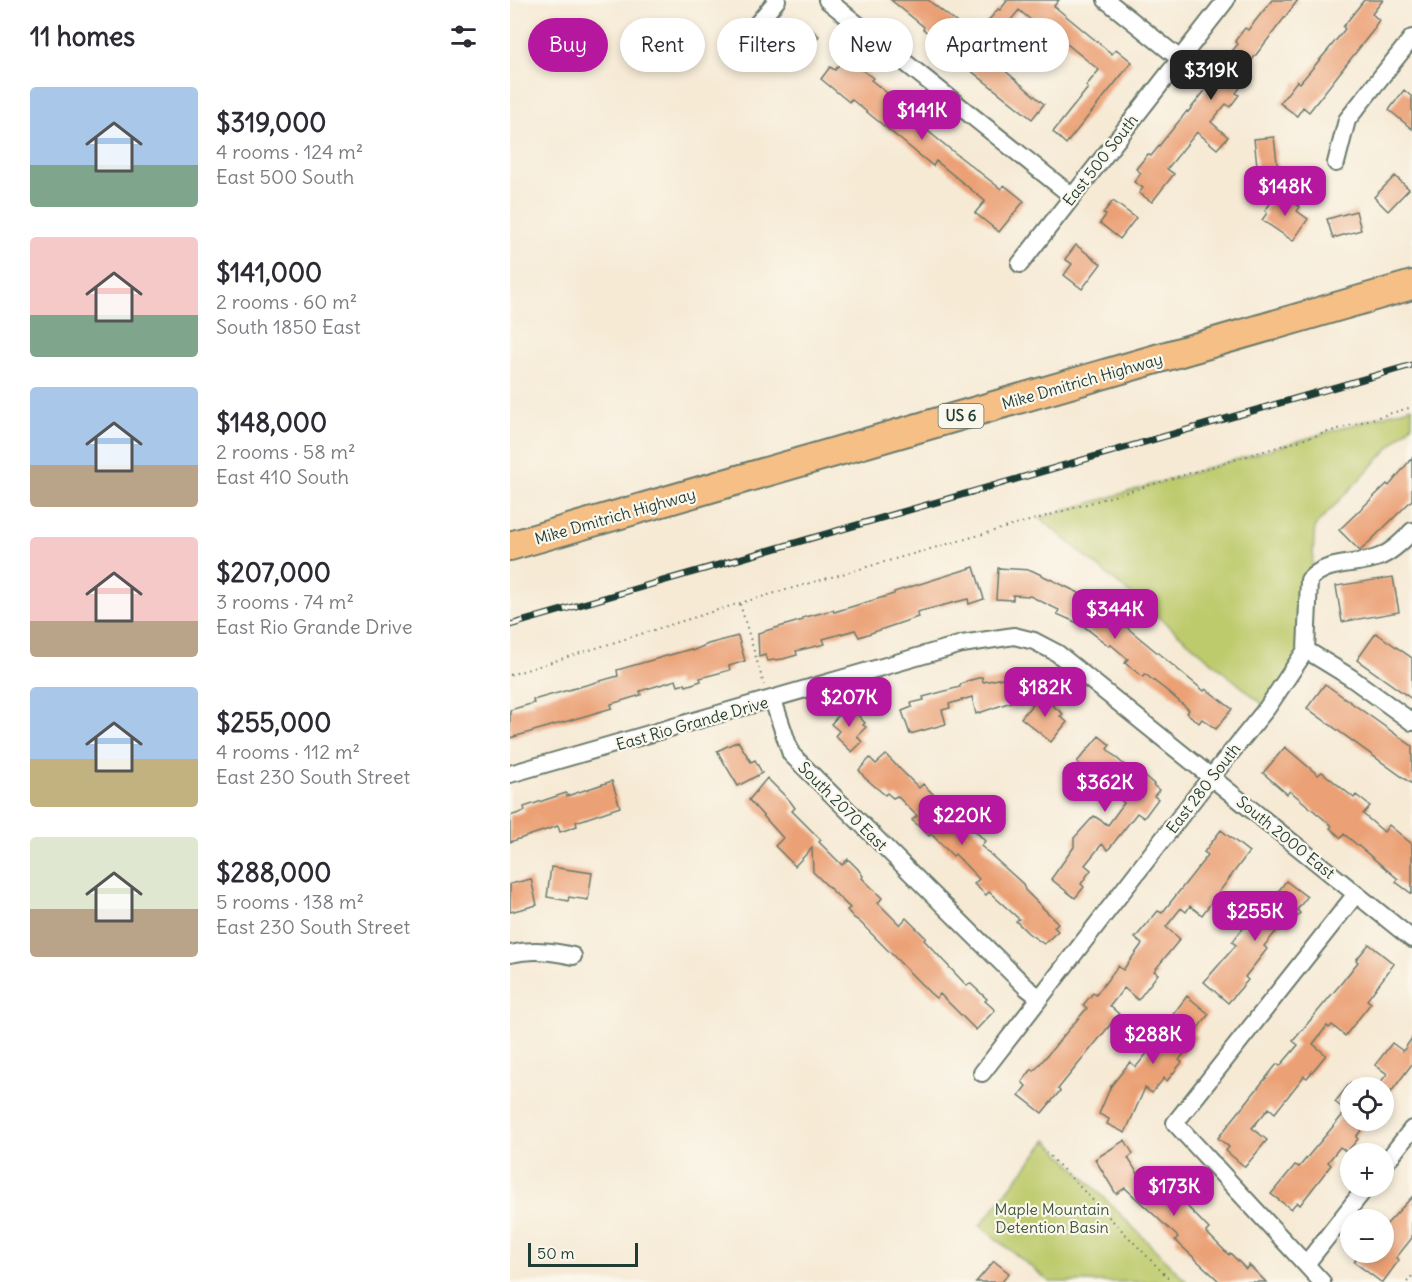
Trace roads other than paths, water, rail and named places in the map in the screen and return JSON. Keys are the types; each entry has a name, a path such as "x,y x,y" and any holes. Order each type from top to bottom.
{"highway":[{"name":"Mike Dmitrich Highway","path":"510,546 1412,285"}],"street":[{"path":"762,18 777,0"},
{"path":"828,0 1072,196"},
{"path":"1106,0 1180,58"},
{"name":"East 500 South","path":"1020,264 1226,0"},
{"path":"1335,164 1347,120 1409,48"},
{"path":"1412,531 1401,543 1381,556 1317,571 1309,580 1306,650 1350,677 1412,722"},
{"name":"East Rio Grande Drive","path":"510,774 769,693 962,644 1014,636"},
{"name":"South 2000 East","path":"1014,636 1034,641 1057,654 1412,939"},
{"name":"East 280 South","path":"982,1073 1267,708 1306,650"},
{"name":"South 2070 East","path":"769,693 791,754 1027,988 1040,998"},
{"path":"1322,1282 1175,1123 1356,894"},
{"path":"510,954 545,950 573,956"},
{"path":"1394,1152 1412,1129"},
{"path":"1306,1264 1358,1197"}],"railway":[{"path":"510,625 1412,365"}],"park label":[{"name":"Maple Mountain Detention Basin","path":"1052,1218"}]}
